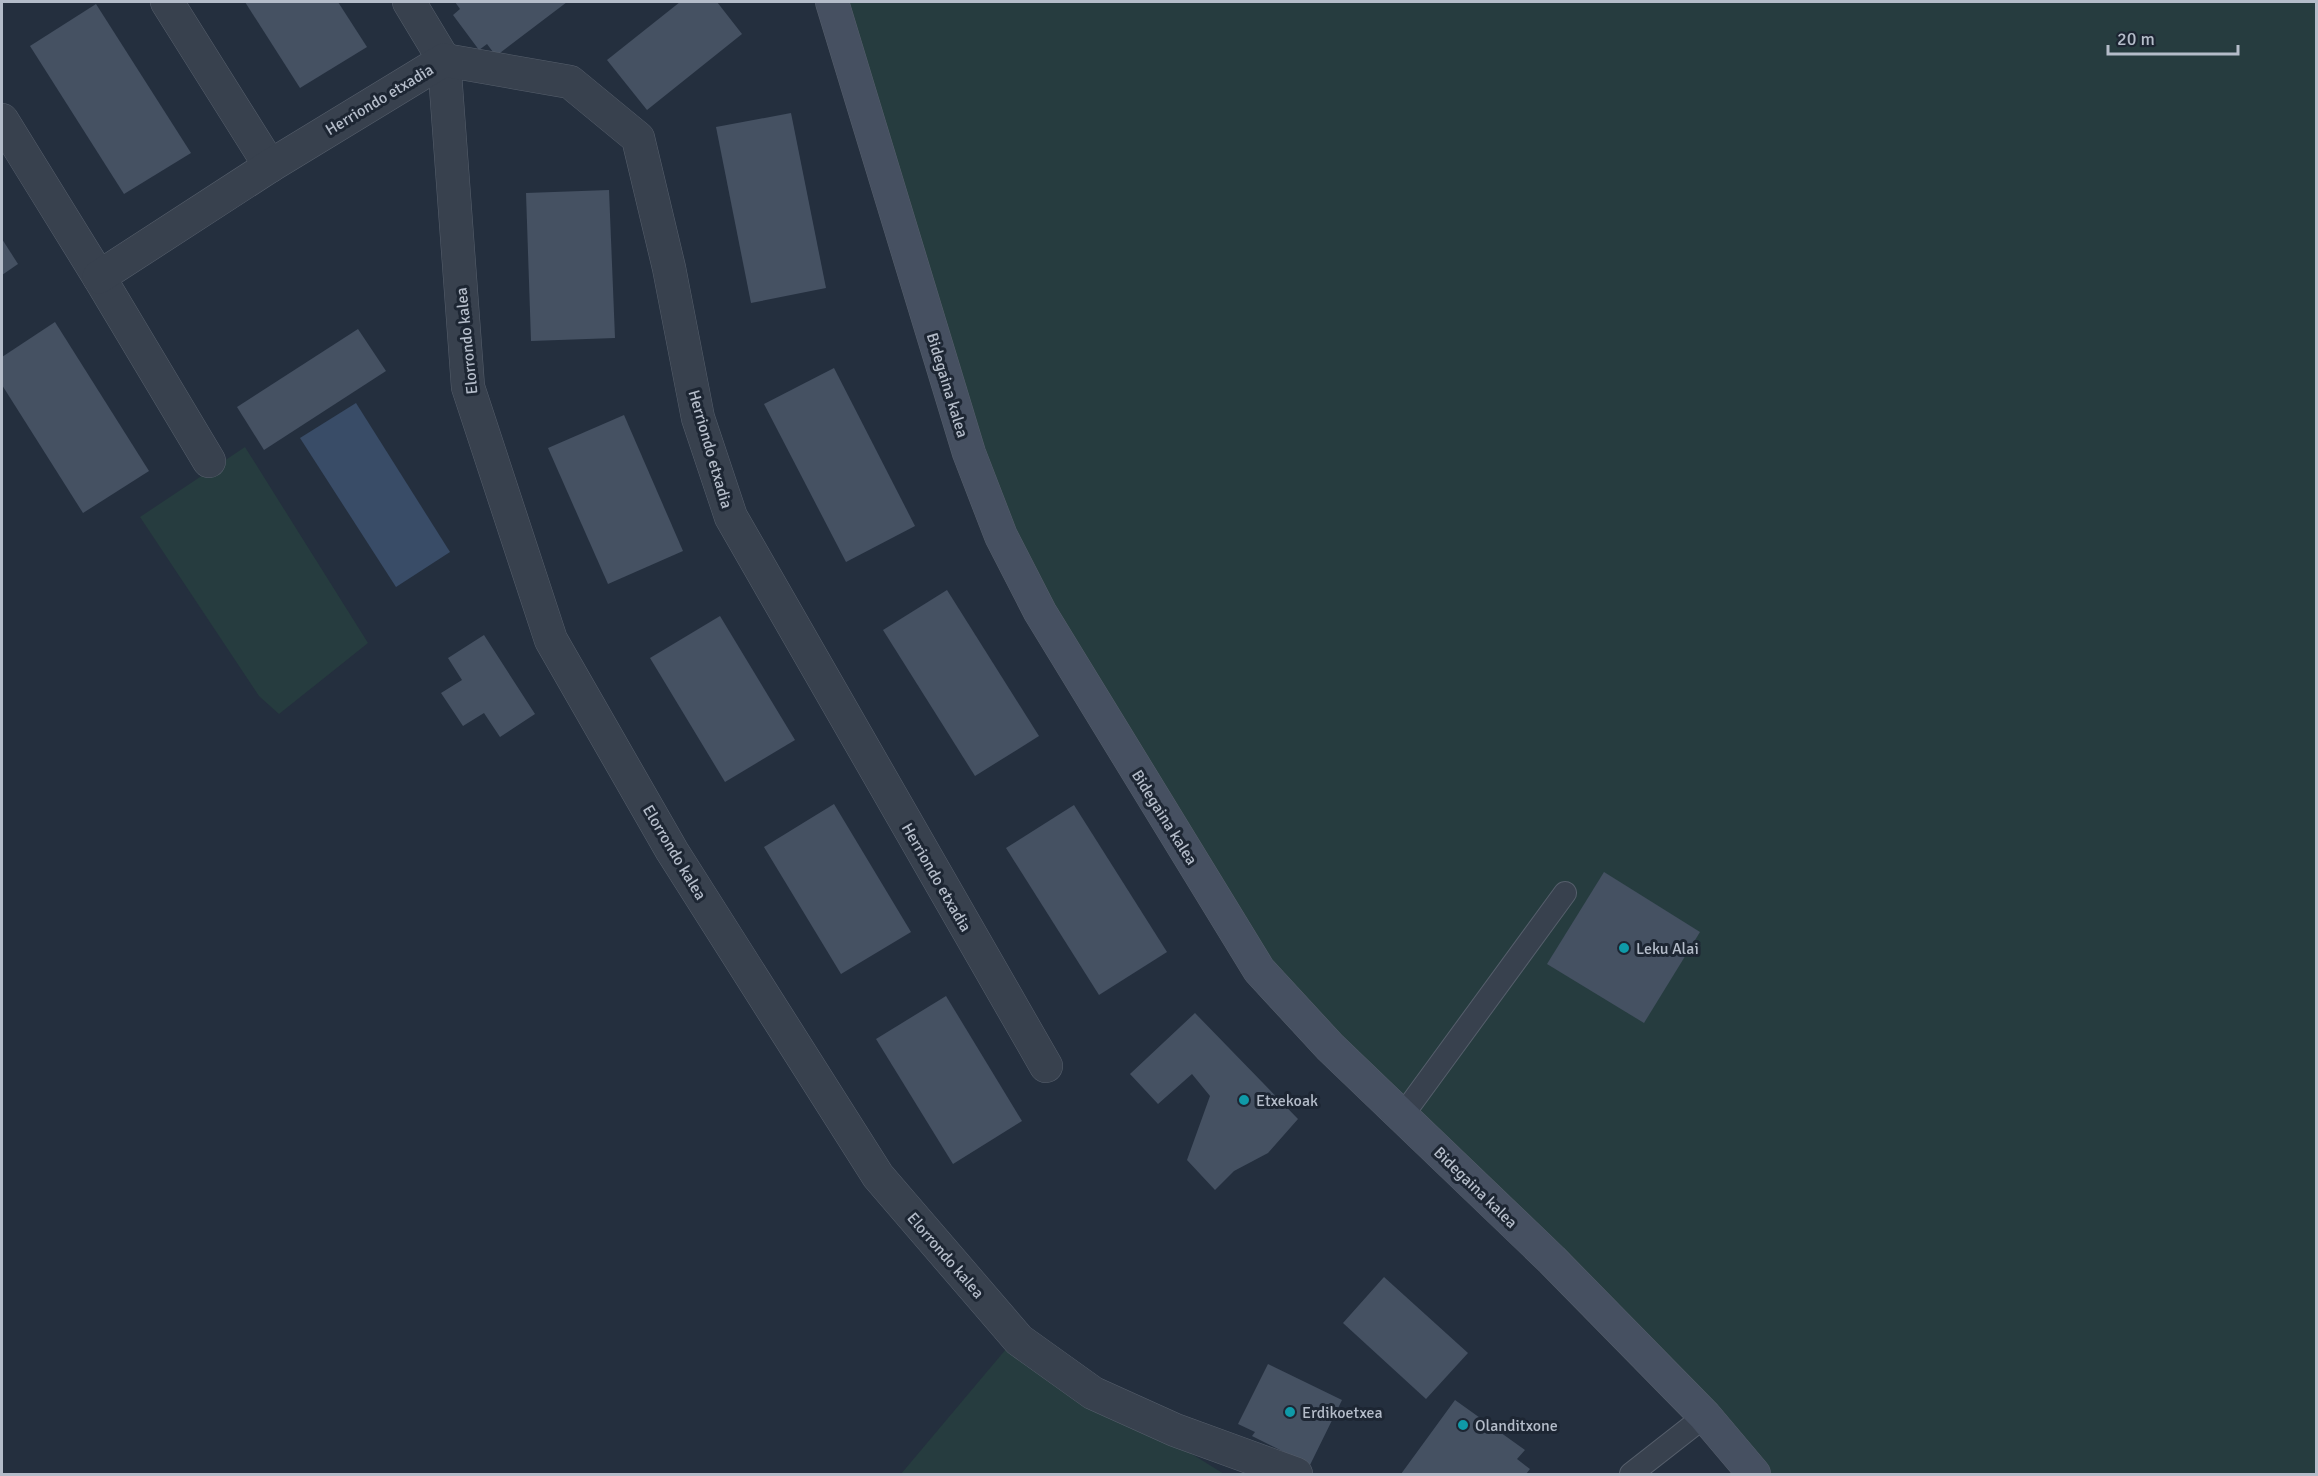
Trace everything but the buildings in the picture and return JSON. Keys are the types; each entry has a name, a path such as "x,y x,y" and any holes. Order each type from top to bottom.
{"street":[{"path":"166,2 270,166"},
{"name":"Elorrondo kalea","path":"409,2 444,60 468,387 551,640 672,851 878,1176 1020,1340 1093,1393 1175,1430 1296,1474"},
{"name":"Bidegaina kalea","path":"832,2 969,453 1001,536 1040,612 1259,970 1330,1047 1551,1260 1705,1416 1754,1474"},
{"name":"Herriondo etxadia","path":"99,277 270,166 444,60 570,82 638,138 669,268 698,418 731,517 1046,1066"},
{"path":"2,120 209,461"}],"lane":[{"path":"1402,1116 1565,893"},
{"path":"1631,1474 1705,1416"}],"green space":[{"path":"831,2 2316,2 2316,1474 1754,1474 1330,1047 1040,612"},
{"path":"245,447 368,643 279,714 259,696 140,517"},
{"path":"1012,1342 1224,1474 901,1474"}],"water":[{"path":"356,403 450,552 396,587 300,438"}],"place":[{"name":"Leku Alai","path":"1624,948"},
{"name":"Etxekoak","path":"1244,1100"},
{"name":"Erdikoetxea","path":"1290,1412"},
{"name":"Olanditxone","path":"1463,1425"}]}
